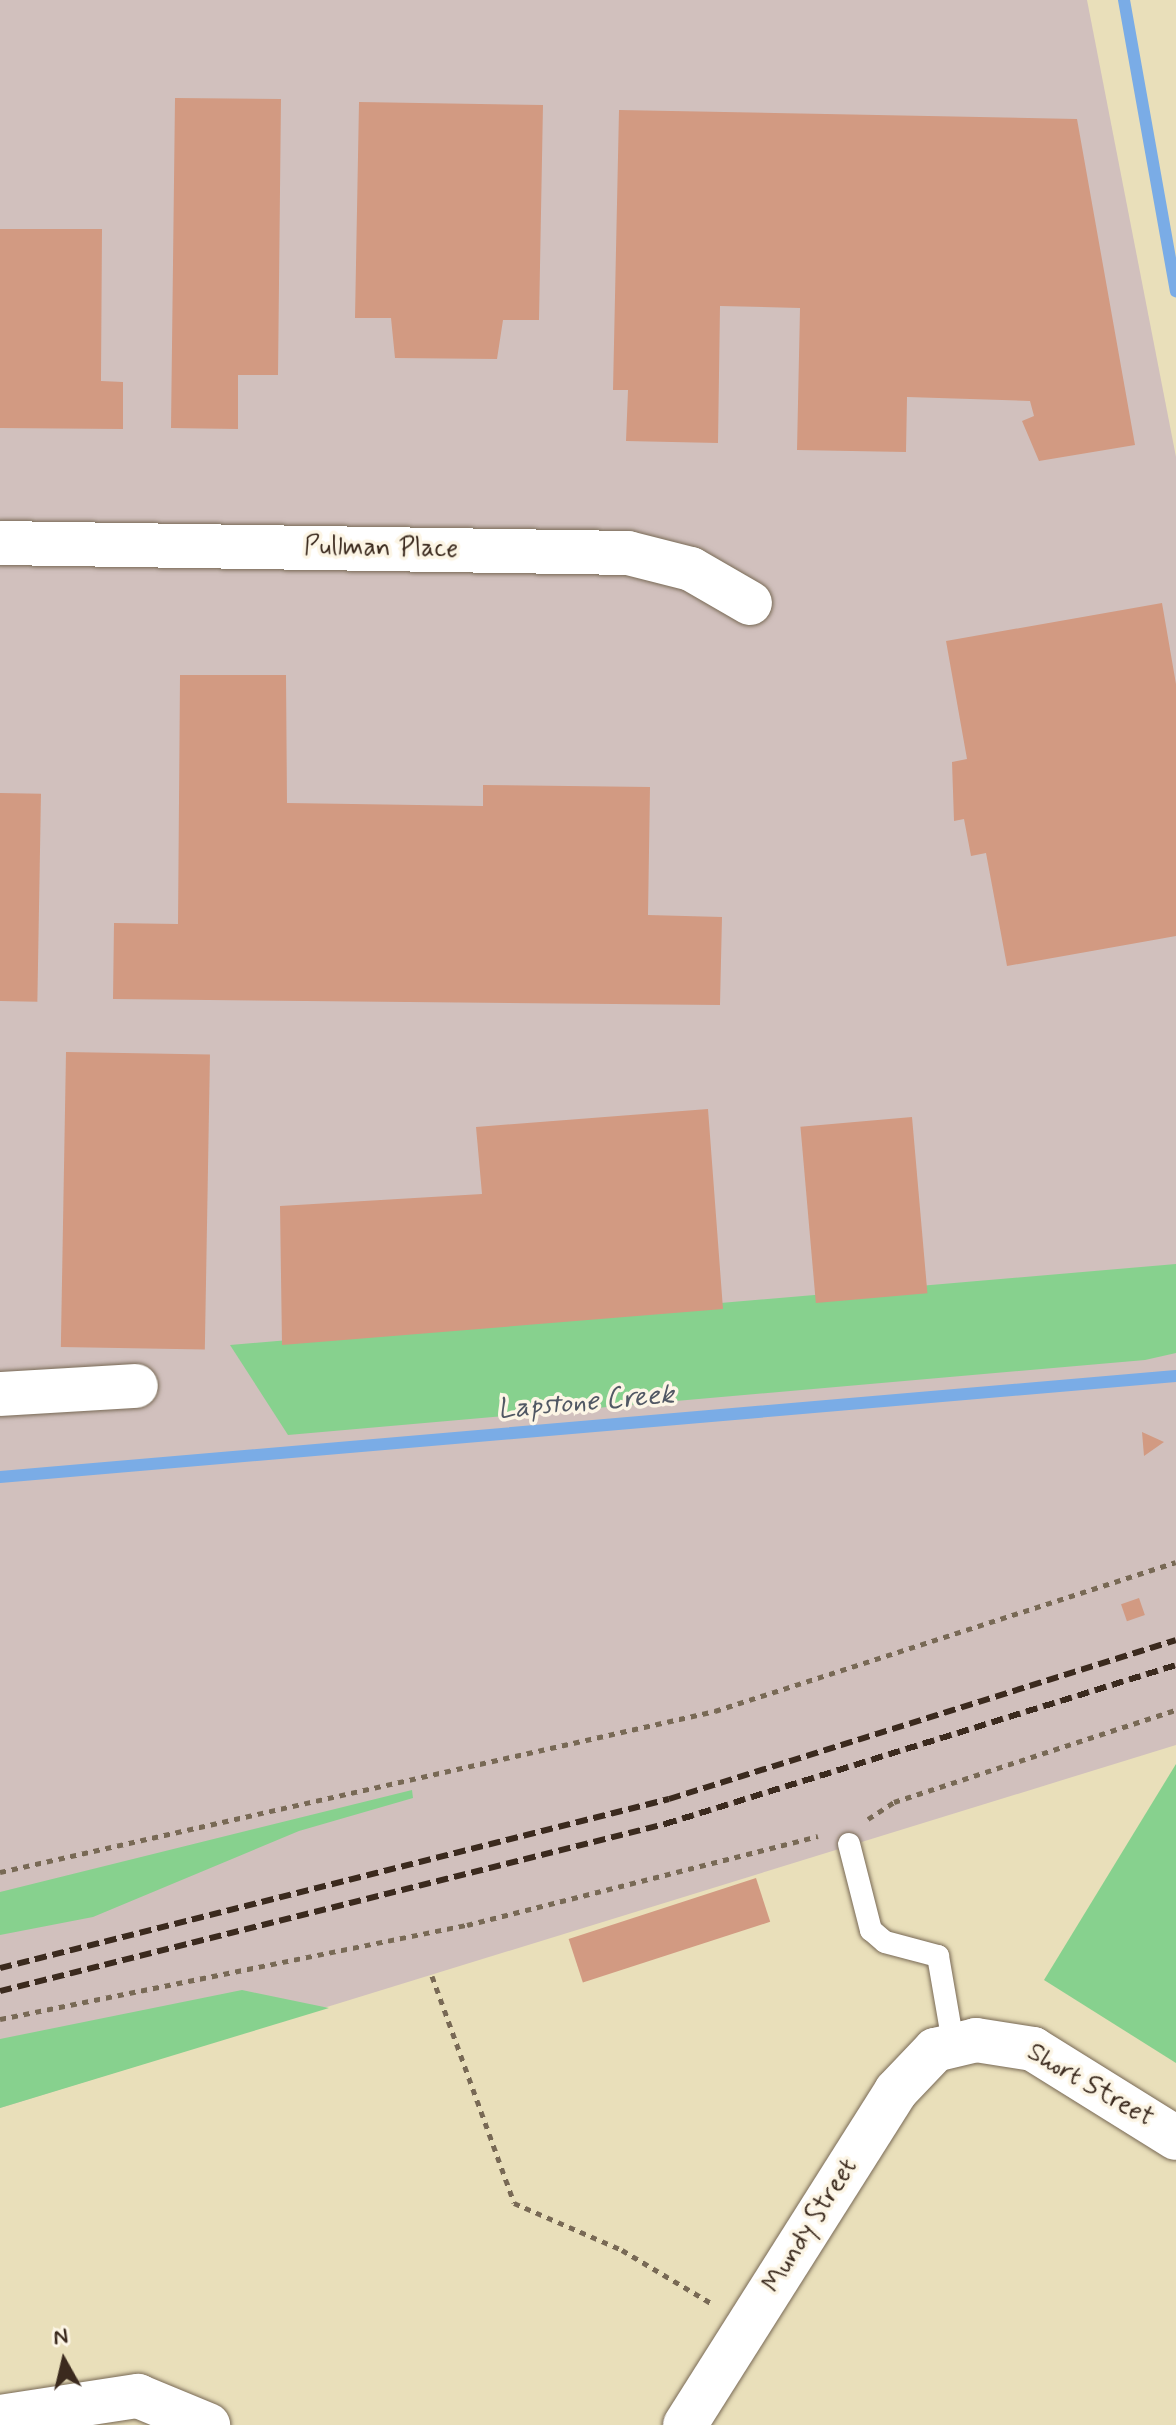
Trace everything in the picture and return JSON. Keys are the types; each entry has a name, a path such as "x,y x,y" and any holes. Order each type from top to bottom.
{"street":[{"name":"Pullman Place","path":"0,543 628,553 691,569 750,603"},
{"path":"0,1394 136,1386"},
{"name":"Short Street","path":"953,2043 1033,2049 1176,2138"},
{"name":"Mundy Street","path":"703,2419 749,2324 896,2091 918,2063 953,2043"},
{"path":"0,2417 138,2396 208,2425"}],"lane":[{"path":"852,1836 871,1930 885,1942 938,1956 953,2043"}],"path":[{"path":"0,1872 715,1711 1176,1562"},
{"path":"0,2019 467,1925 852,1836 894,1802 1176,1710"},
{"path":"432,1976 514,2203 622,2250 749,2324"}],"shaded area":[{"path":"0,0 1087,0 1176,457 1176,1745 0,2108"}],"green space":[{"path":"1176,1264 1176,1353 1145,1360 288,1435 230,1345"},
{"path":"1176,1764 1176,2063 1044,1980"},
{"path":"412,1790 413,1798 299,1831 93,1917 0,1935 0,1892"},
{"path":"242,1990 329,2008 0,2108 0,2039"}],"building":[{"path":"175,98 281,99 278,375 238,375 238,429 171,428"},
{"path":"359,102 543,105 539,320 503,320 497,359 395,358 391,318 355,318"},
{"path":"619,110 1077,119 1135,445 1039,461 1022,421 1034,416 1030,401 907,397 906,452 797,450 800,308 720,306 718,443 626,441 628,390 613,390"},
{"path":"0,229 102,229 101,381 123,382 123,429 0,428"},
{"path":"1162,603 1176,684 1176,936 1007,966 986,853 971,856 964,819 954,821 952,762 967,759 946,641"},
{"path":"180,675 286,675 287,803 483,806 483,785 650,787 648,915 722,917 720,1005 113,999 114,923 178,924"},
{"path":"0,793 41,794 37,1002 0,1001"},
{"path":"66,1052 210,1055 205,1349 61,1347"},
{"path":"708,1109 723,1309 282,1345 280,1206 482,1194 476,1127"},
{"path":"912,1117 927,1293 816,1303 800,1127"},
{"path":"1142,1432 1164,1442 1144,1456"},
{"path":"1139,1598 1145,1615 1127,1621 1121,1604"},
{"path":"756,1878 770,1922 583,1983 569,1939"}],"waterway":[{"name":"Lapstone Creek","path":"1124,0 1176,291"},
{"name":"Lapstone Creek","path":"0,1477 1176,1376"}],"railway":[{"path":"0,1968 669,1799 1176,1640"},
{"path":"0,1991 665,1824 1176,1665"}]}
